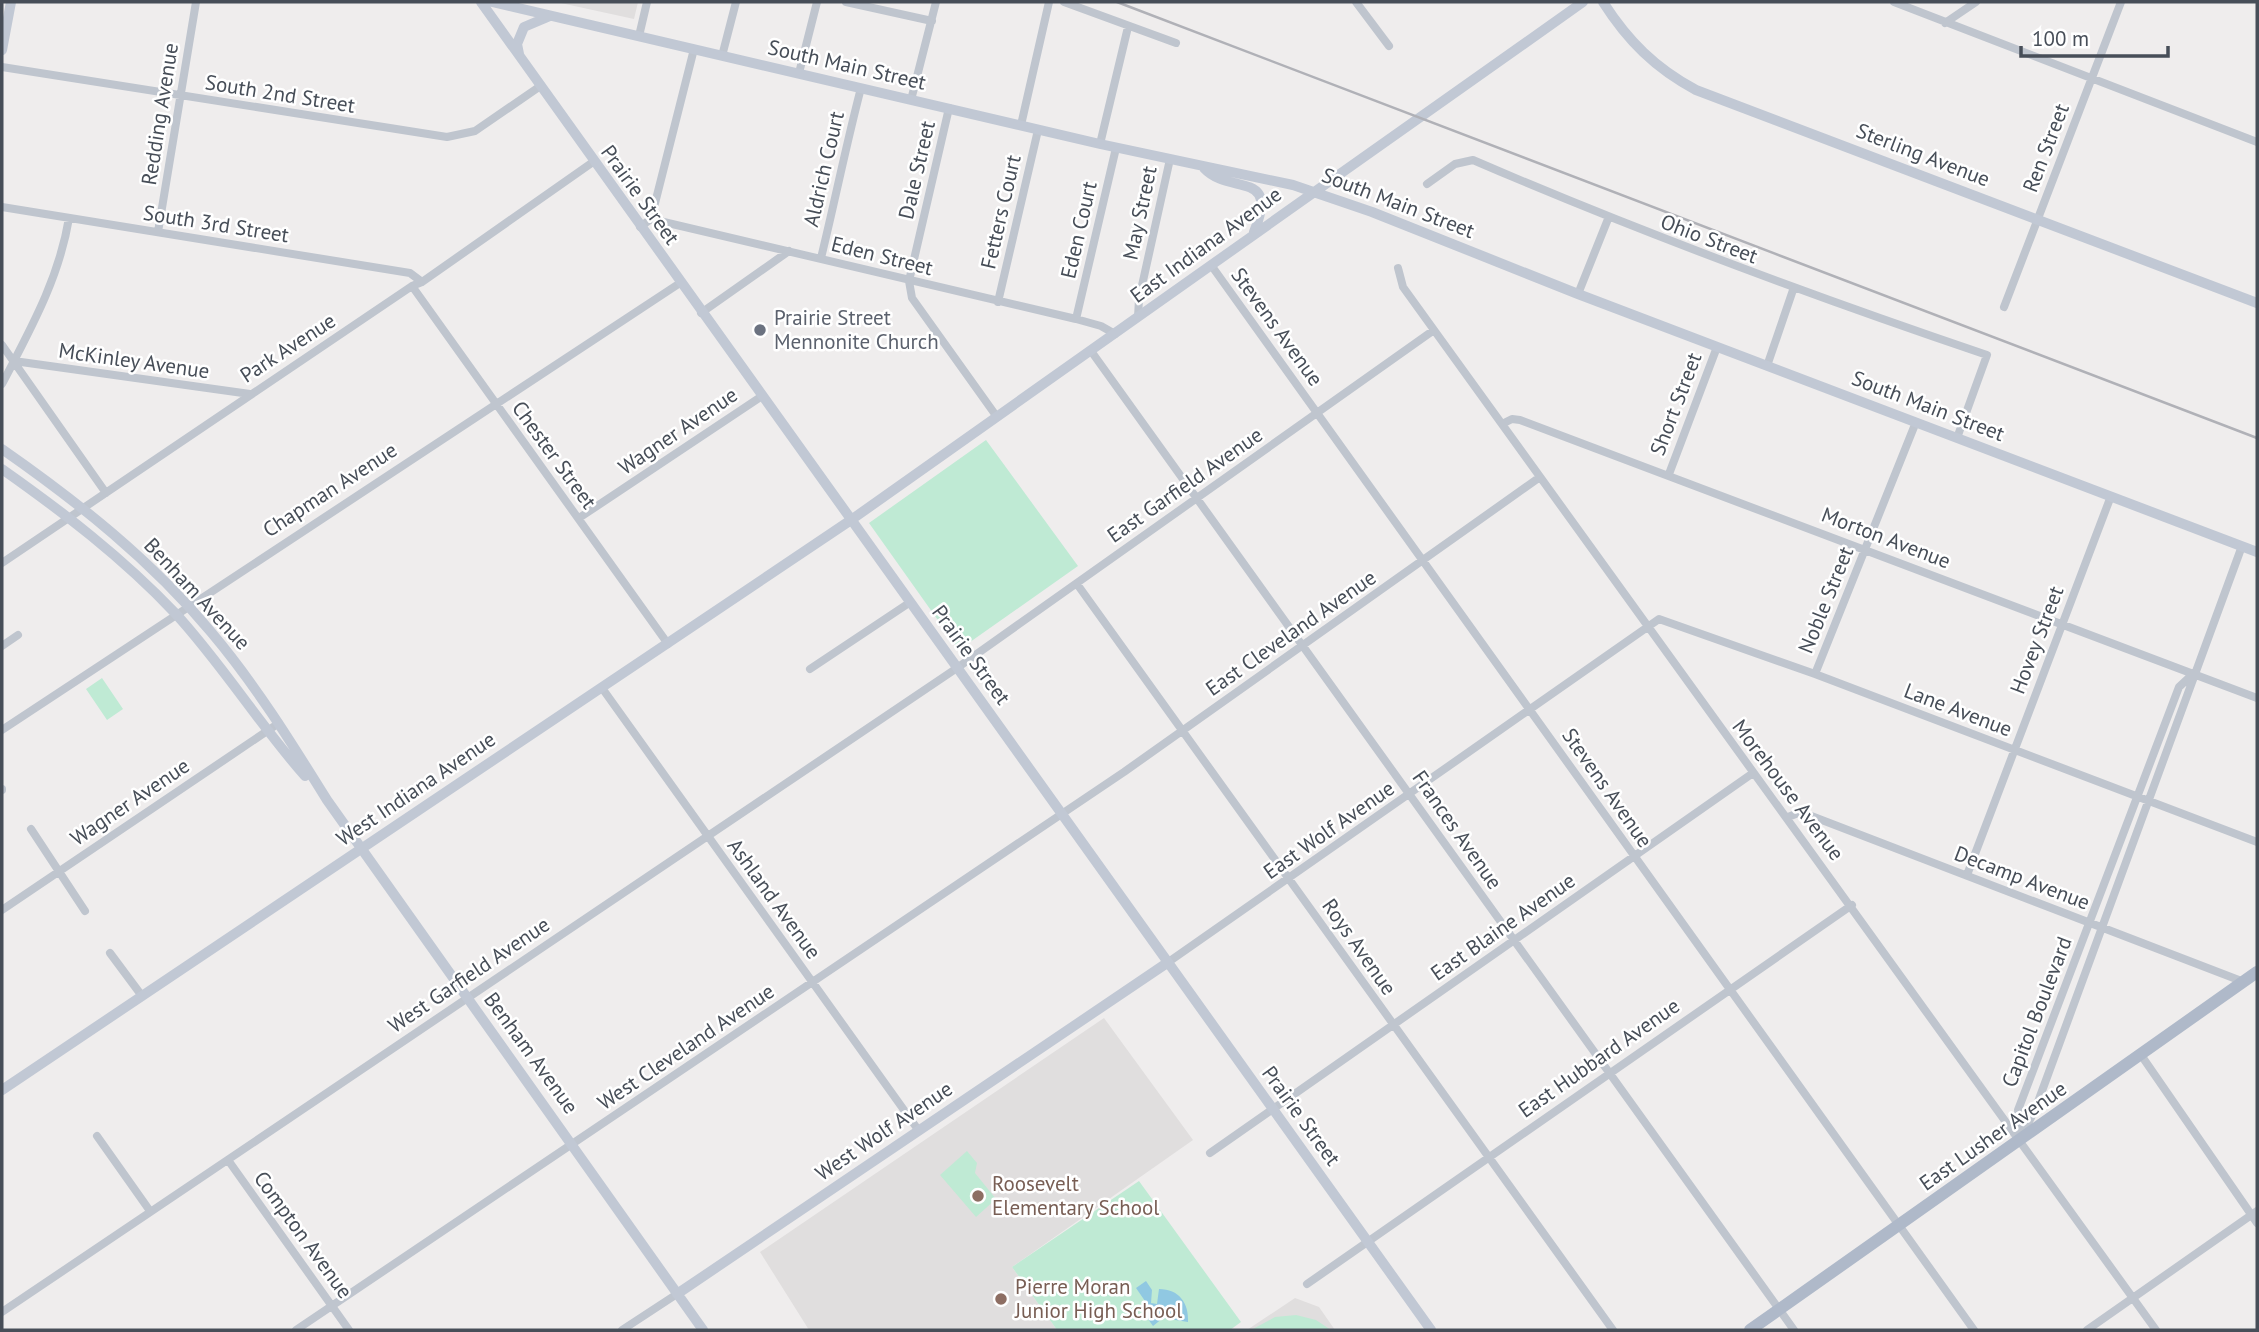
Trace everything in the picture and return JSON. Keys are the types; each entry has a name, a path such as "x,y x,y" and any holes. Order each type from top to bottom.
{"main road":[{"path":"2,50 11,2"},
{"name":"Prairie Street","path":"481,2 593,163 1431,1330"},
{"name":"South Main Street","path":"492,2 1116,148 1252,175 1314,192 2257,552"},
{"name":"East Indiana Avenue","path":"851,520 1583,2"},
{"name":"Sterling Avenue","path":"1603,2 1639,50 1654,64 1696,90 2257,303"},
{"path":"521,60 517,44 524,27 533,21 551,16"},
{"path":"1202,166 1210,174 1249,186 1258,193 1261,215 1253,234"},
{"name":"Benham Avenue","path":"2,449 83,508 138,555 188,605 234,661 279,723 327,800 703,1330"},
{"name":"Benham Avenue","path":"2,469 119,559 175,614 266,731 327,800"},
{"name":"West Indiana Avenue","path":"2,1090 851,520"},
{"name":"West Wolf Avenue","path":"677,1293 1167,963"},
{"name":"East Lusher Avenue","path":"1750,1330 2257,972"}],"street":[{"name":"Redding Avenue","path":"158,232 196,2"},
{"path":"639,36 647,2"},
{"path":"722,55 736,2"},
{"path":"799,74 817,2"},
{"path":"846,2 932,21"},
{"path":"911,100 936,2"},
{"path":"1021,125 1049,2"},
{"path":"1063,2 1175,43"},
{"path":"1356,2 1389,46"},
{"path":"1894,2 2257,142"},
{"path":"1945,23 1976,2"},
{"name":"Ren Street","path":"2004,307 2121,2"},
{"path":"1100,144 1128,27"},
{"path":"640,227 651,219 694,49"},
{"name":"South 2nd Street","path":"2,67 447,137 475,131 539,87"},
{"name":"Aldrich Court","path":"821,258 839,184 841,163 861,88"},
{"name":"Dale Street","path":"909,281 949,108"},
{"name":"Fetters Court","path":"998,302 1038,130"},
{"name":"Eden Court","path":"1076,319 1116,148"},
{"name":"May Street","path":"1138,317 1139,299 1170,159"},
{"name":"Ohio Street","path":"1427,184 1455,164 1473,160 1608,219 1793,290 1987,355 1957,438"},
{"name":"Park Avenue","path":"2,563 250,394 412,286 422,282 593,163"},
{"name":"South 3rd Street","path":"2,207 410,273 422,282"},
{"path":"2,384 50,289 63,253 69,218"},
{"name":"Eden Street","path":"651,219 1076,319 1101,326 1115,334"},
{"path":"1578,294 1608,219"},
{"path":"701,313 789,251"},
{"name":"Stevens Avenue","path":"1211,265 1974,1330"},
{"name":"Morehouse Avenue","path":"1398,268 1403,287 1753,773 1852,905 2156,1330"},
{"path":"909,281 912,298 997,417"},
{"name":"Chapman Avenue","path":"2,730 680,283"},
{"name":"Chester Street","path":"412,286 668,645"},
{"path":"1767,366 1793,290"},
{"name":"East Garfield Avenue","path":"957,668 1434,330"},
{"path":"2,345 106,493"},
{"name":"Short Street","path":"1669,474 1717,347"},
{"name":"Frances Avenue","path":"1091,351 1794,1330"},
{"name":"McKinley Avenue","path":"14,361 250,394"},
{"name":"Wagner Avenue","path":"579,518 762,396"},
{"name":"Morton Avenue","path":"1502,424 1512,419 1520,420 1669,474 2257,698"},
{"name":"Noble Street","path":"1815,674 1916,422"},
{"name":"East Cleveland Avenue","path":"1061,815 1184,731 1540,477"},
{"name":"Hovey Street","path":"1967,875 2111,496"},
{"name":"Capitol Boulevard","path":"2020,1139 2035,1110 2148,800 2192,689 2193,674 2242,546"},
{"name":"Roys Avenue","path":"1077,584 1613,1330"},
{"path":"810,669 909,603"},
{"name":"Lane Avenue","path":"1647,625 1665,619 2257,842"},
{"name":"East Wolf Avenue","path":"1167,963 1289,880 1647,625"},
{"path":"2,646 18,635"},
{"name":"West Garfield Avenue","path":"2,1311 957,668"},
{"name":"Capitol Boulevard","path":"2020,1139 2018,1110 2179,687 2193,674"},
{"name":"Ashland Avenue","path":"602,688 919,1131"},
{"name":"Wagner Avenue","path":"2,910 279,723"},
{"name":"East Blaine Avenue","path":"1210,1153 1753,773"},
{"name":"Decamp Avenue","path":"1788,817 1801,812 2244,982"},
{"name":"West Cleveland Avenue","path":"296,1330 1061,815"},
{"path":"31,829 85,911"},
{"name":"East Hubbard Avenue","path":"1307,1284 1728,988 1852,905"},
{"path":"110,953 142,996"},
{"path":"2087,1330 2255,1216 2141,1055"},
{"path":"97,1136 150,1211"},
{"name":"Compton Avenue","path":"228,1160 349,1330"},
{"name":"West Wolf Avenue","path":"622,1330 677,1293"}],"shaded area":[{"path":"556,2 638,2 634,19"},
{"name":"Roosevelt Elementary School","path":"1104,1018 1193,1140 1012,1267 1057,1330 809,1330 760,1252"},
{"path":"1295,1298 1319,1307 1335,1330 1247,1330"}],"green space":[{"path":"986,440 1078,566 963,647 957,647 869,523"},
{"path":"102,678 123,709 107,720 86,689"},
{"path":"967,1151 977,1163 975,1173 996,1199 976,1217 940,1175"},
{"path":"1139,1181 1241,1322 1230,1330 1057,1330 1012,1267"},
{"path":"1296,1315 1316,1320 1331,1330 1251,1330 1275,1317"}],"water":[{"path":"1146,1281 1152,1290 1151,1303 1157,1304 1159,1289 1177,1294 1185,1303 1188,1322 1163,1318 1153,1326 1143,1312 1145,1301 1136,1288"}],"railway":[{"path":"1117,2 2257,438"}],"place":[{"name":"Prairie Street Mennonite Church","path":"760,330"},
{"name":"Roosevelt Elementary School","path":"978,1196"},
{"name":"Pierre Moran Junior High School","path":"1001,1299"}]}
